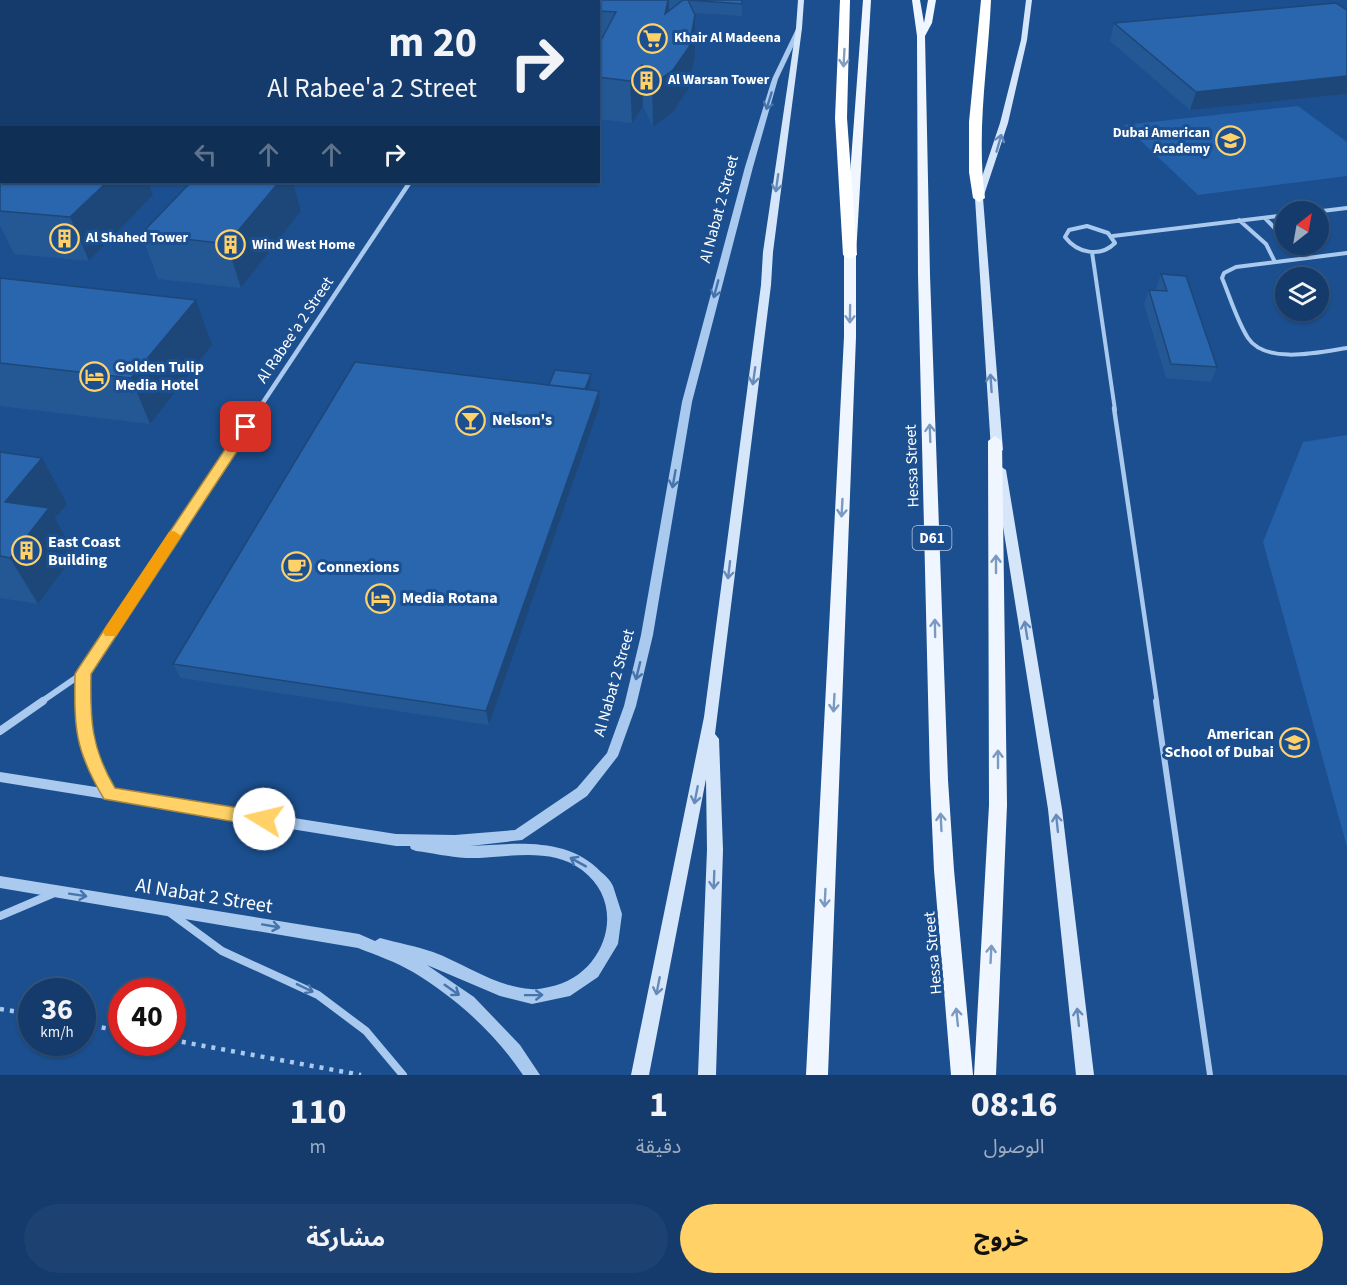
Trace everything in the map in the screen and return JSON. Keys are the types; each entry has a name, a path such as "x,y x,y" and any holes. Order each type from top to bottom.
{"highway":[{"path":"844,0 846,19 841,118 850,255"},
{"path":"979,198 974,164 973,133 986,3"}],"main road":[{"path":"640,1075 711,717 801,0"},
{"path":"817,1075 848,368 850,255 867,0"},
{"name":"Hessa Street","path":"916,0 921,36 924,274 939,780 949,938 962,1075"},
{"path":"921,36 928,23 932,0"},
{"path":"985,1075 998,805 995,441 979,198 1004,123 1024,40 1029,0"},
{"path":"995,441 1055,808 1084,1075"},
{"path":"707,1075 715,850 711,717"}],"street":[{"name":"Al Nabat 2 Street","path":"0,777 396,840 455,841 518,836 582,792 612,756 630,706 647,635 687,402 749,167 775,79 799,28"},
{"name":"Al Rabee'a 2 Street","path":"0,731 83,674 409,183"},
{"path":"83,674 82,720 87,745 96,771 110,794"},
{"path":"359,941 432,959 500,989 532,997 565,991 593,972 611,944 615,914 606,886 586,865 560,853 531,849 465,852 430,848 396,840"},
{"name":"Al Nabat 2 Street","path":"0,882 359,941 417,966 469,1002 515,1050 532,1075"},
{"path":"0,916 56,892"},
{"path":"164,908 190,930 222,951 318,995 366,1031 403,1075"}],"lane":[{"path":"1329,210 1347,208"},
{"path":"1113,236 1115,243 1110,249 1092,252 1071,244 1065,237 1069,230 1087,226 1102,229 1113,236 1275,216"},
{"path":"1264,217 1275,228"},
{"path":"1239,220 1266,244 1275,262"},
{"path":"1092,252 1210,1075"},
{"path":"1347,253 1236,267 1229,270 1222,278 1249,340 1257,347 1281,355 1294,356 1347,348"},
{"path":"1306,255 1310,258"}],"path":[{"path":"0,1009 18,1012"},
{"path":"186,1043 361,1075"}],"shaded area":[{"path":"1298,106 1347,142 1347,176 1198,195 1124,125"},
{"path":"1347,435 1347,847 1263,542 1303,442"}],"building":[{"path":"600,0 668,0 665,14 683,0 688,0 695,15 689,47 673,70 652,85 642,65 630,81 600,77 600,42 616,12 600,11"},
{"path":"688,0 742,0 742,4"},
{"path":"1336,3 1347,10 1347,76 1196,92 1114,23"},
{"path":"1,183 106,183 70,217 0,211"},
{"path":"190,183 278,183 227,244 141,234"},
{"path":"1161,274 1186,276 1217,367 1171,364 1149,290 1167,291"},
{"path":"0,278 196,300 131,378 0,363"},
{"name":"Media Rotana","path":"355,362 599,391 486,711 173,664"},
{"path":"555,370 591,374 585,389 549,385"},
{"path":"0,452 42,458 5,502 49,508 10,558 0,556"}],"slow traffic":[{"path":"110,632 174,536"}],"place":[{"name":"Khair Al Madeena","path":"653,38"},
{"name":"Al Warsan Tower","path":"647,80"},
{"name":"Dubai American Academy","path":"1231,141"},
{"name":"Al Shahed Tower","path":"65,238"},
{"name":"Wind West Home","path":"231,245"},
{"name":"Golden Tulip Media Hotel","path":"94,376"},
{"name":"Nelson's","path":"471,420"},
{"name":"East Coast Building","path":"27,551"},
{"name":"Connexions","path":"296,567"},
{"name":"Media Rotana","path":"381,598"},
{"name":"American School of Dubai","path":"1295,743"}],"route":[{"path":"246,427 83,674 82,720 96,771 110,794 264,819"}]}
